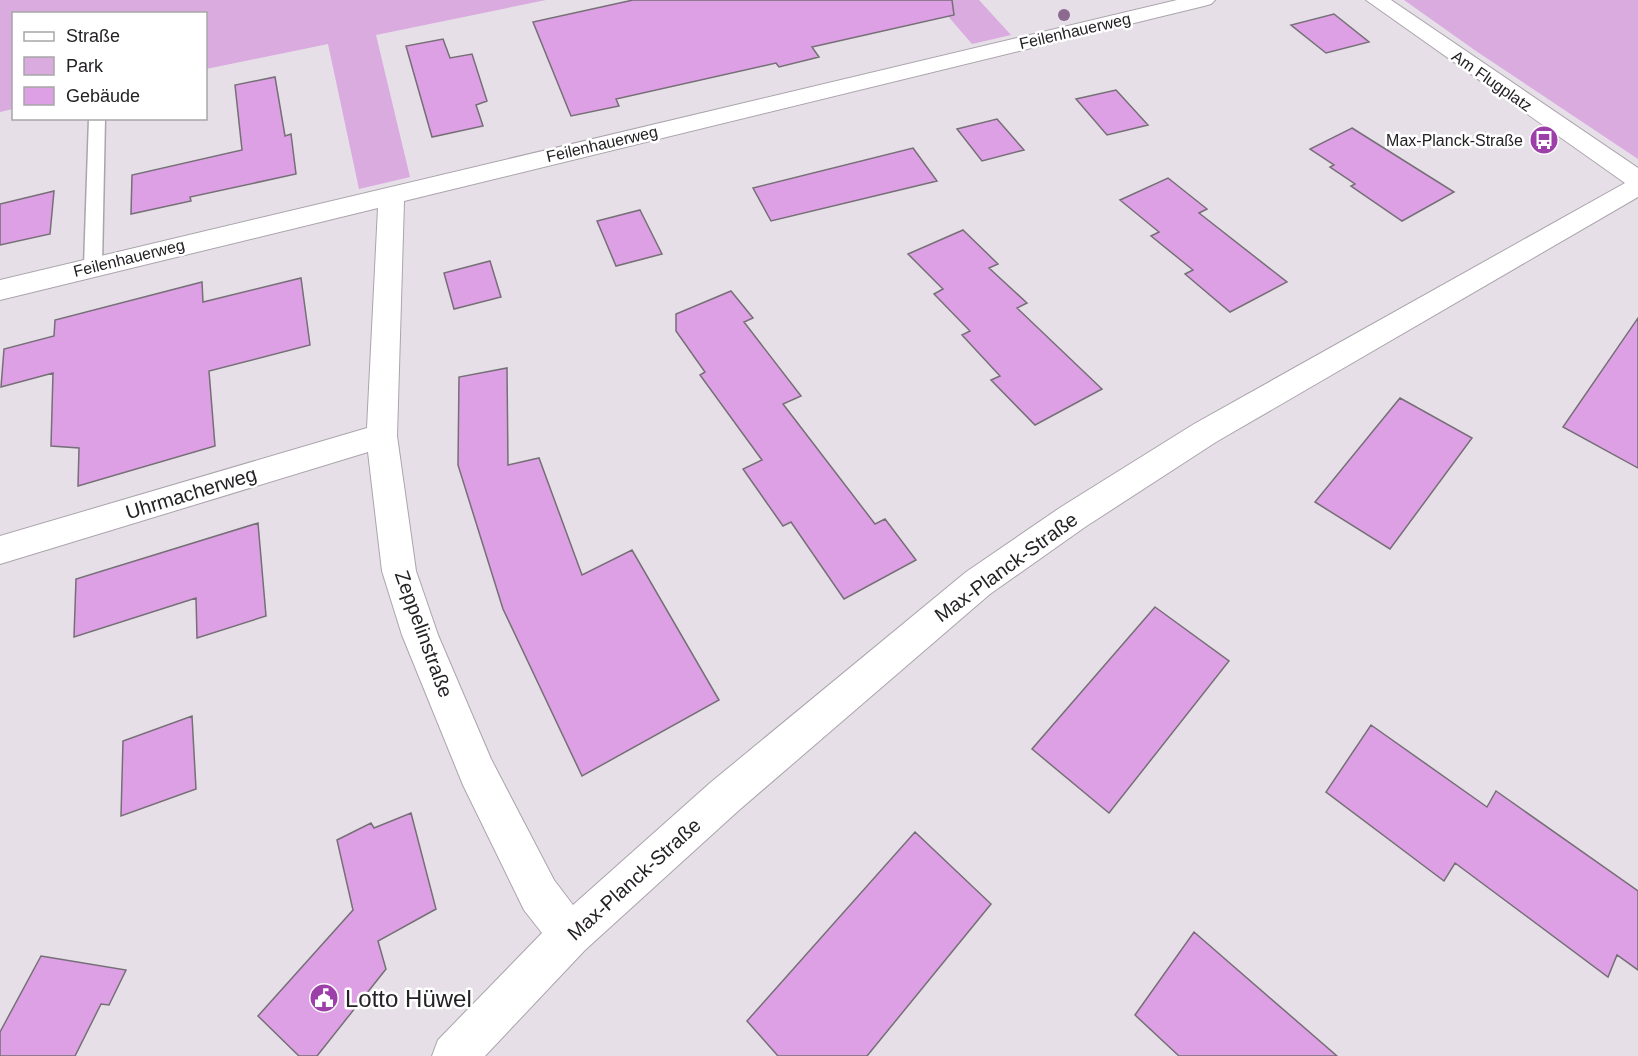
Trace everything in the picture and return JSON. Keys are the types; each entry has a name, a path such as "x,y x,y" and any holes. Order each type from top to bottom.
{"street":[{"name":"Feilenhauerweg","path":"0,290 1204,0"},
{"name":"Am Flugplatz","path":"1377,0 1638,180"},
{"name":"Max-Planck-Straße","path":"454,1056 570,935 724,797 914,634 1005,564 1073,517 1276,391 1638,186"},
{"name":"Zeppelinstraße","path":"391,195 382,436 399,572 420,635 477,772 539,895 570,935"},
{"name":"Uhrmacherweg","path":"0,550 382,436"}],"lane":[{"path":"93,266 97,120"}],"green space":[{"path":"0,0 546,0 376,35 410,177 359,189 328,44 207,69 207,12 12,12 12,109 0,112"},
{"path":"934,0 979,0 1011,35 972,44"},
{"path":"1404,0 1638,0 1638,159 1476,51"}],"building":[{"path":"633,0 952,0 954,15 812,47 819,57 779,67 776,63 616,99 619,106 571,116 533,22"},
{"path":"1334,14 1369,42 1326,53 1291,25"},
{"path":"443,39 450,58 472,54 487,101 476,105 483,126 432,137 406,46"},
{"path":"275,77 285,136 291,134 296,174 190,197 191,201 131,214 132,175 242,150 235,85"},
{"path":"1116,90 1148,125 1107,135 1076,99"},
{"path":"997,119 1024,150 982,161 957,129"},
{"path":"1352,128 1454,192 1402,221 1351,186 1355,184 1330,167 1334,165 1310,149"},
{"path":"913,148 937,181 771,221 753,188"},
{"path":"1168,178 1207,209 1199,213 1287,282 1230,312 1185,274 1193,270 1151,236 1159,232 1120,200"},
{"path":"54,191 50,234 0,245 0,204"},
{"path":"640,210 662,254 616,266 597,221"},
{"path":"963,230 998,264 989,268 1027,303 1017,308 1102,389 1035,425 991,380 1000,376 962,335 970,331 934,294 943,289 908,254"},
{"path":"490,261 501,297 454,309 444,273"},
{"path":"301,278 310,345 209,371 215,446 78,486 79,448 51,446 53,373 1,387 4,349 54,336 55,320 202,282 203,302"},
{"path":"731,291 753,318 744,322 801,396 783,404 875,524 885,519 916,560 844,599 791,522 783,526 743,469 762,460 700,375 705,372 676,331 676,314"},
{"path":"1638,318 1638,468 1563,427"},
{"path":"507,368 508,465 539,458 582,575 632,550 719,700 582,776 503,609 458,465 459,377"},
{"path":"1400,398 1472,438 1390,549 1315,502"},
{"path":"258,523 266,616 197,638 196,598 74,637 76,579"},
{"path":"1155,607 1229,661 1109,813 1032,749"},
{"path":"192,716 196,789 121,816 123,741"},
{"path":"1371,725 1487,807 1496,791 1638,891 1638,970 1617,955 1608,977 1455,863 1444,881 1326,792"},
{"path":"411,813 436,909 378,941 386,969 317,1056 299,1056 258,1016 353,910 337,840 371,823 374,828"},
{"path":"915,832 991,904 867,1056 778,1056 747,1021"},
{"path":"1194,932 1337,1056 1179,1056 1135,1015"},
{"path":"41,956 126,970 109,1005 101,1004 75,1056 0,1056 0,1032"}],"place":[{"name":"Max-Planck-Straße","path":"1544,140"},
{"name":"Lotto Hüwel","path":"324,998"}]}
